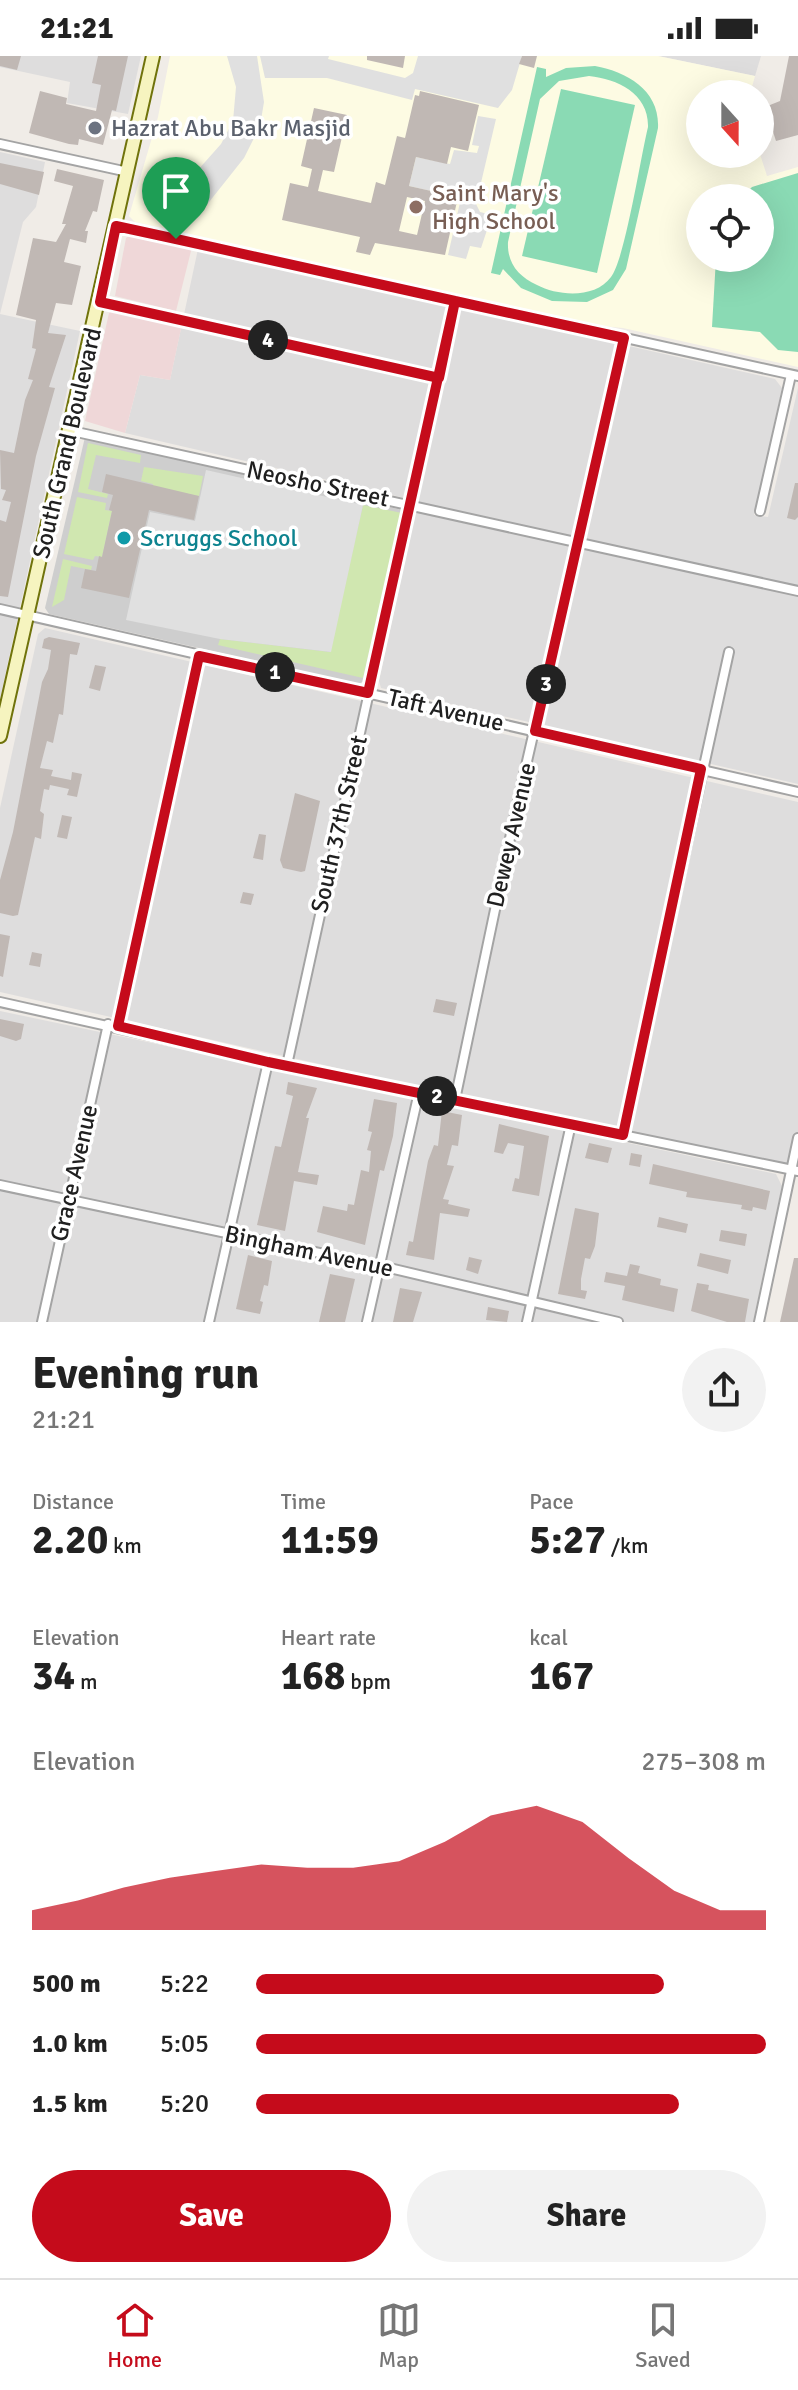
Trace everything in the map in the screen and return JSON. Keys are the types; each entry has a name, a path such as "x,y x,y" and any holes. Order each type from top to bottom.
{"main road":[{"name":"South Grand Boulevard","path":"0,736 72,431 153,56"}],"street":[{"path":"0,144 128,172"},
{"path":"116,226 794,375 760,511"},
{"name":"South 37th Street","path":"287,1065 455,301"},
{"path":"100,302 439,378"},
{"name":"Dewey Avenue","path":"455,1100 624,338"},
{"name":"Neosho Street","path":"72,431 798,591"},
{"name":"Taft Avenue","path":"0,609 798,792"},
{"path":"623,1135 729,652"},
{"name":"Grace Avenue","path":"42,1322 66,1201 113,1025 199,656"},
{"path":"0,1002 268,1062 794,1170"},
{"path":"209,1322 268,1062"},
{"path":"367,1322 419,1092"},
{"path":"527,1322 571,1124"},
{"path":"759,1322 794,1170 798,1138"},
{"name":"Bingham Avenue","path":"0,1185 381,1266 618,1322"}],"shaded area":[{"path":"0,56 141,56 128,114 67,103 70,82 0,67"},
{"name":"Saint Mary's High School","path":"170,56 658,56 755,76 754,80 686,80 686,168 764,168 767,176 798,167 798,367 623,328 592,325 135,222 129,216 158,117"},
{"path":"227,56 257,56 264,102 260,126 244,158 198,216 177,222 168,219 181,189 221,144 233,121 236,87"},
{"path":"260,56 329,56 328,59 405,78 413,73 418,56 522,56 512,90 498,108 415,89 412,100 327,78 265,78"},
{"path":"658,56 761,56 755,76"},
{"path":"478,116 496,119 476,204 480,212 492,215 481,248 470,246 466,259 448,255 461,198 409,186 416,157 450,164 454,150 477,153 479,146 472,145"},
{"path":"0,152 45,162 36,207 23,222 0,314"},
{"path":"132,234 192,247 176,311 115,296 126,238"},
{"path":"198,249 775,379 782,388 754,515 768,517 798,388 798,784 381,688 379,681 418,501 125,433 140,375 170,380"},
{"path":"114,309 182,324 170,380 140,375 125,433 85,421 109,313"},
{"path":"0,314 80,331 0,699"},
{"path":"85,437 402,510 365,681 358,684 49,614 45,608"},
{"path":"206,470 363,505 331,652 220,639 126,620 150,512 195,521"},
{"path":"45,628 798,802 798,1172 0,992 0,808 38,634"},
{"path":"0,1011 776,1174 782,1186 753,1322 0,1322"}],"green space":[{"path":"595,66 630,78 648,94 657,115 658,128 626,269 613,290 587,302 552,301 521,288 503,269 500,275 491,273 537,67 546,69 546,77 566,68","holes":["589,76 621,85 637,97 647,115 648,127 616,267 611,277 596,289 565,293 546,289 519,273 509,256 508,242 540,99 559,81"]},
{"path":"561,89 635,105 597,273 522,256"},
{"path":"798,173 798,352 778,350 760,332 712,327 715,272 774,272 774,184 762,184"},
{"path":"88,443 141,455 140,463 96,455 88,489 108,494 107,498 78,492"},
{"path":"144,467 203,476 199,496 153,488 153,484 141,481"},
{"path":"77,497 106,503 105,510 112,511 102,557 95,556 93,560 64,554"},
{"path":"363,505 402,513 363,678 218,645 220,639 330,652"},
{"path":"63,559 92,566 91,570 71,566 64,600 52,607"}],"building":[{"path":"0,56 21,56 17,70 0,66"},
{"path":"98,56 128,56 116,111 112,110 103,145 79,139 78,145 69,144 29,133 40,91 67,98 66,104 96,111 101,85 92,83"},
{"path":"367,56 405,56 403,68 367,60"},
{"path":"522,56 537,56 534,68 519,64"},
{"path":"789,56 798,56 798,135 776,141 774,103 780,101"},
{"name":"Saint Mary's High School","path":"420,91 479,105 468,151 451,147 447,164 416,157 409,186 458,197 445,255 375,243 370,255 356,252 360,237 282,220 290,183 308,187 312,169 301,166 314,108 347,115 334,172 323,170 318,191 371,203 376,182 385,185 397,136 405,138 415,95 419,96","holes":["407,197 425,201 417,235 399,231"]},
{"path":"0,163 44,172 39,195 0,184"},
{"path":"57,169 104,180 97,212 93,211 85,231 88,231 86,243 70,239 64,262 81,266 72,305 56,303 48,333 66,335 49,387 55,388 36,456 8,597 0,596 0,520 6,522 11,502 2,500 6,490 1,489 0,450 14,453 25,400 33,380 28,379 36,349 32,348 36,320 16,315 33,238 56,242 66,224 62,224 73,186 54,181"},
{"name":"Scruggs School","path":"106,474 199,496 194,520 149,510 129,598 81,588 85,569 96,571 99,556 102,557 113,495 102,492"},
{"path":"795,483 798,483 798,517 795,520 787,518"},
{"path":"49,637 80,643 77,655 70,654 63,715 59,714 53,743 47,741 40,768 53,770 51,776 71,780 72,772 82,774 77,797 67,795 69,789 50,785 49,790 44,789 40,811 44,814 41,839 35,837 18,915 13,916 0,913 0,880 13,832 42,682 48,669 51,650 42,648 44,639"},
{"path":"95,665 106,667 100,691 89,688"},
{"path":"295,793 320,801 305,871 301,872 283,868 280,860"},
{"path":"62,815 72,817 67,839 57,837"},
{"path":"259,834 266,835 263,860 253,858"},
{"path":"243,892 254,894 251,905 240,903"},
{"path":"0,934 10,936 3,977 0,976"},
{"path":"32,952 42,954 40,967 29,965"},
{"path":"436,999 457,1003 454,1016 433,1012"},
{"path":"0,1019 24,1024 21,1039 16,1041 0,1036"},
{"path":"288,1082 317,1088 306,1118 309,1118 298,1172 319,1175 317,1185 294,1181 285,1231 257,1225 275,1146 281,1147 293,1096 286,1094"},
{"path":"374,1099 397,1103 393,1136 384,1171 380,1170 365,1245 317,1232 323,1206 347,1211 348,1204 354,1205 361,1170 369,1172 371,1151 367,1150 372,1132 368,1131"},
{"path":"442,1111 462,1115 458,1146 452,1145 447,1165 454,1166 443,1199 449,1200 448,1204 470,1209 468,1217 440,1213 434,1260 406,1255 409,1241 413,1242 428,1161 434,1145 438,1146"},
{"path":"499,1124 549,1136 539,1196 512,1191 515,1178 519,1179 524,1146 508,1143 503,1154 494,1152"},
{"path":"589,1143 612,1148 608,1163 585,1158"},
{"path":"631,1153 642,1155 640,1167 629,1165"},
{"path":"653,1164 770,1191 766,1210 753,1207 752,1211 741,1209 742,1205 686,1197 687,1192 649,1184"},
{"path":"575,1208 599,1213 595,1246 590,1259 585,1258 581,1279 581,1290 587,1291 585,1299 558,1294"},
{"path":"659,1217 688,1224 686,1233 657,1227"},
{"path":"721,1230 747,1234 745,1246 719,1241"},
{"path":"700,1253 731,1260 728,1274 697,1266"},
{"path":"248,1255 272,1261 268,1286 264,1285 260,1301 263,1302 260,1314 236,1309"},
{"path":"469,1257 482,1260 478,1274 466,1270"},
{"path":"794,1258 798,1258 798,1322 780,1322"},
{"path":"630,1264 640,1266 638,1273 661,1279 660,1285 678,1289 674,1312 622,1300 625,1286 604,1282 606,1272 627,1276"},
{"path":"330,1274 355,1279 345,1322 319,1322"},
{"path":"697,1283 709,1285 708,1290 749,1299 745,1322 727,1322 691,1311"},
{"path":"400,1288 422,1292 413,1322 393,1322"},
{"path":"488,1307 509,1311 507,1322 486,1320"}],"place":[{"name":"Hazrat Abu Bakr Masjid","path":"95,128"},
{"name":"Saint Mary's High School","path":"416,207"},
{"name":"Scruggs School","path":"124,538"}],"route":[{"path":"176,239 116,226 100,302 439,378 455,301 624,338 535,731 701,769 623,1135 268,1062 118,1026 199,656 368,693 439,378 455,301 176,239"}]}
